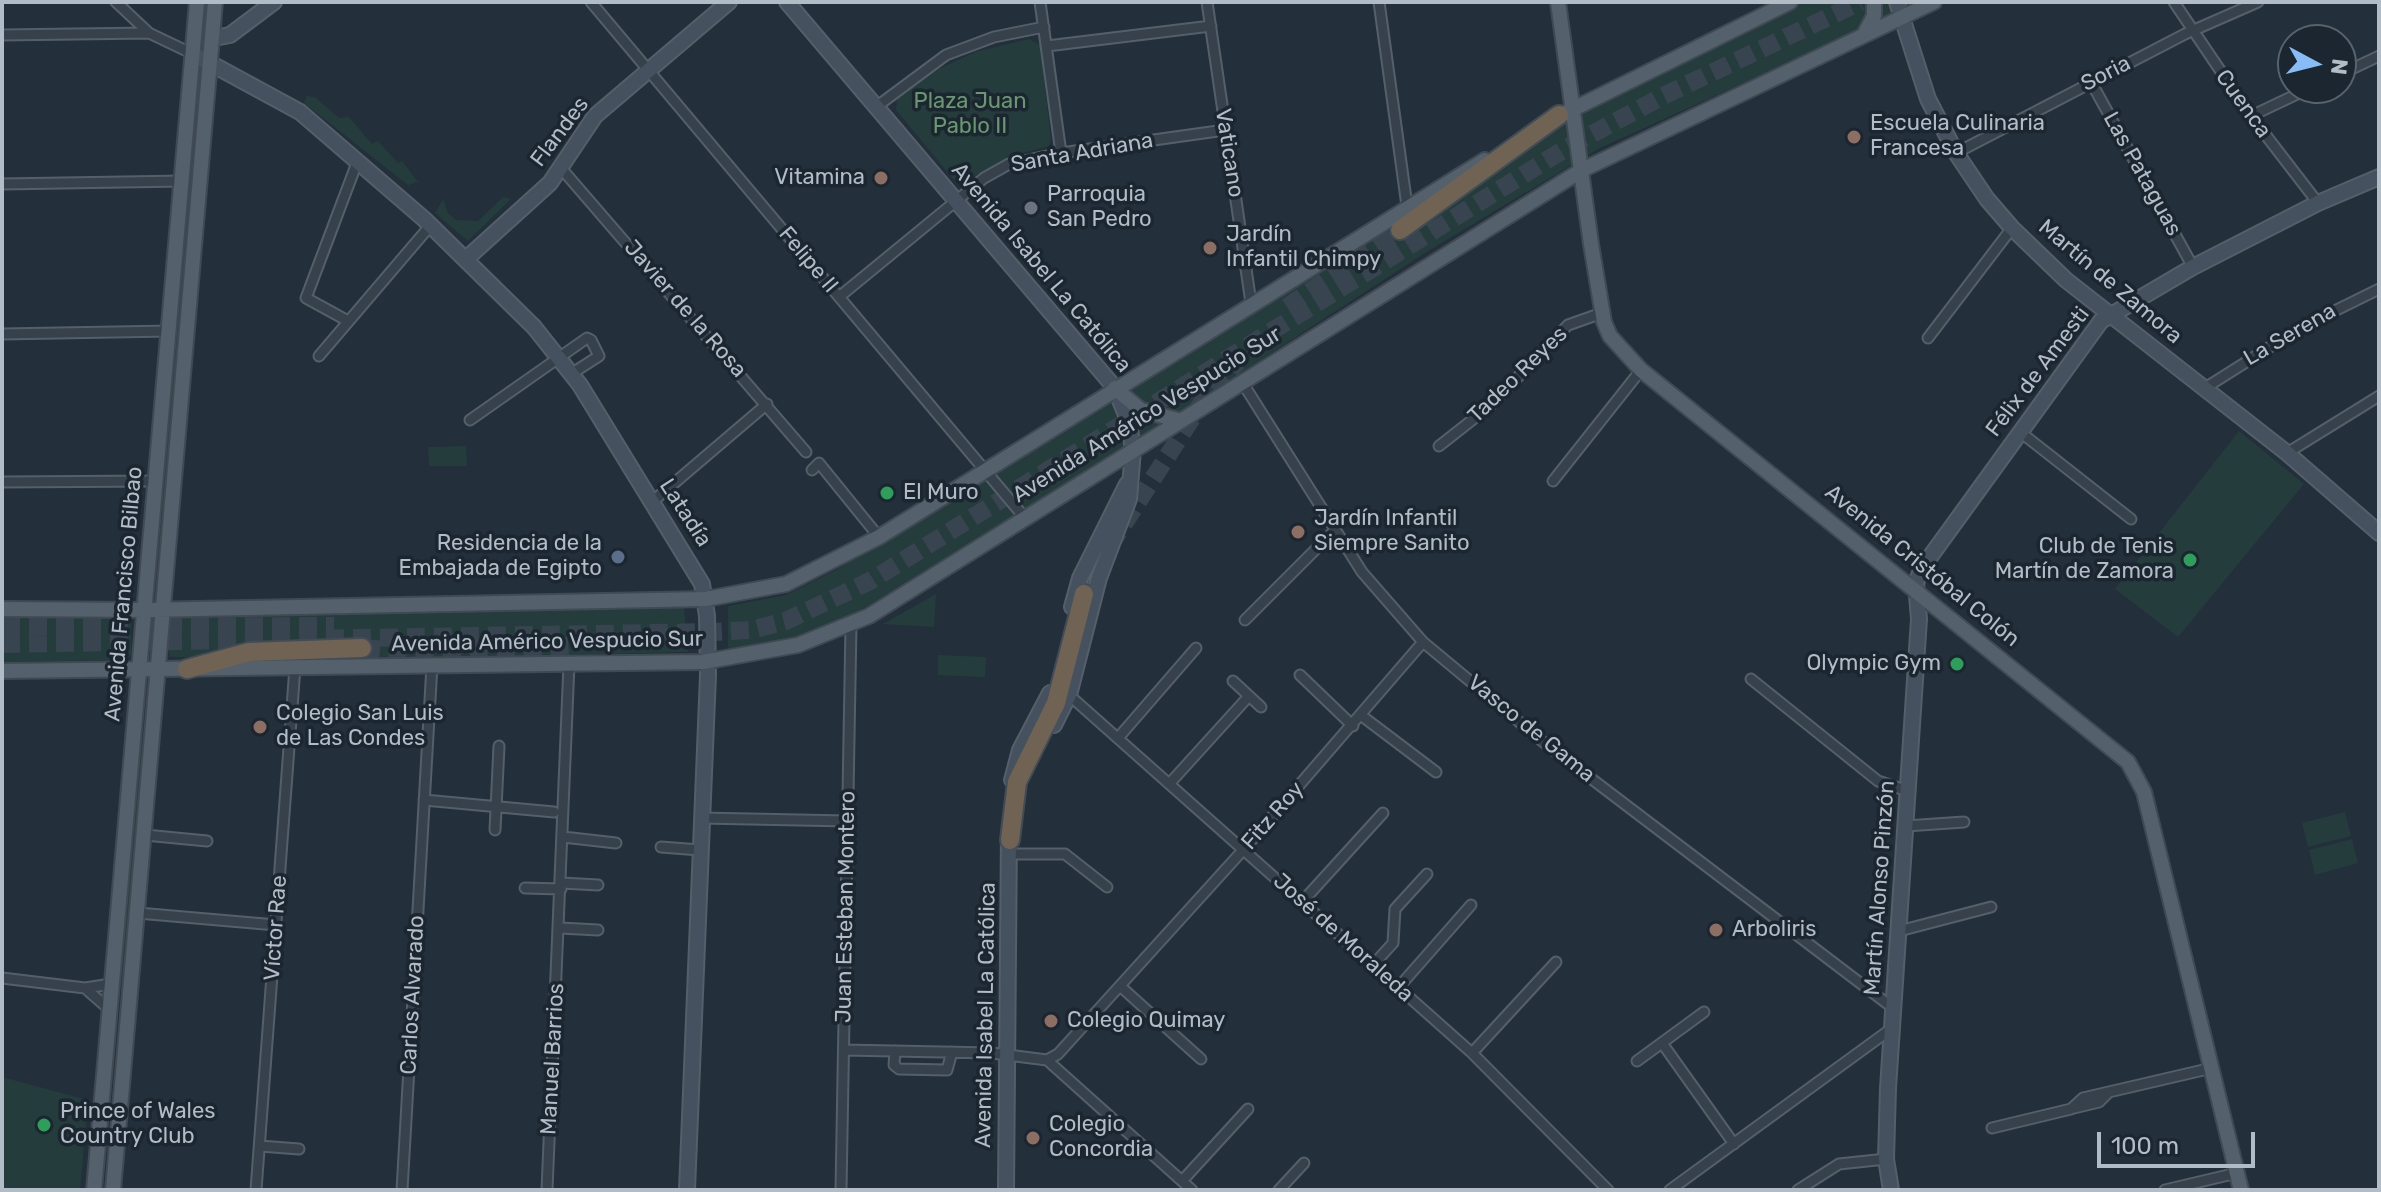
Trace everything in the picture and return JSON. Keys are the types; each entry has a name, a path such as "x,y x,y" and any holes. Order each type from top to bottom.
{"highway":[{"path":"1400,230 1566,111"},
{"path":"1010,847 1017,782 1056,703 1084,594"},
{"path":"187,669 249,652 362,648"}],"main road":[{"name":"Avenida Francisco Bilbao","path":"113,1190 213,65 215,2"},
{"name":"Avenida Cristóbal Colón","path":"1558,2 1566,111 1582,170 1602,313 1610,336 1641,370 2116,750 2133,769 2148,805 2241,1190"},
{"name":"Avenida Américo Vespucio Sur","path":"2,609 145,610 706,599 786,584 879,537 1407,206 1566,111 1790,2"},
{"path":"1858,38 1872,22 1874,2"},
{"name":"Avenida Américo Vespucio Sur","path":"2,671 708,662 798,645 851,625 1582,170 1934,2"},
{"name":"Avenida Francisco Bilbao","path":"94,1190 197,9"},
{"path":"197,9 205,32 214,38"},
{"path":"1115,388 1141,410 1181,421"},
{"path":"111,984 121,992 129,1019"}],"street":[{"path":"116,2 149,33 195,55"},
{"path":"214,38 230,35 274,2"},
{"name":"Felipe II","path":"591,2 1025,518"},
{"name":"Flandes","path":"466,259 523,210 561,168 595,116 647,68 729,2"},
{"name":"Avenida Isabel La Católica","path":"787,2 1115,388 1129,422 1133,469 1126,512 1096,587 1069,695 1023,782 1010,847"},
{"path":"1040,2 1061,153"},
{"name":"Vaticano","path":"1207,2 1251,303"},
{"path":"1379,2 1407,206"},
{"name":"Martín de Zamora","path":"1897,2 1928,99 1956,153 1987,199 2012,228 2066,280 2377,527"},
{"name":"Cuenca","path":"2174,2 2251,116 2318,203"},
{"name":"Soria","path":"1956,153 2191,31 2258,2"},
{"path":"1047,46 1211,26"},
{"path":"876,107 946,55 994,37 1044,27"},
{"path":"2,35 149,33"},
{"name":"Latadía","path":"195,55 300,112 358,160 466,259 534,327 571,374 695,568 706,599 708,662 687,1190"},
{"path":"2357,66 2379,56"},
{"name":"Las Pataguas","path":"2091,82 2193,267"},
{"path":"2251,116 2277,104"},
{"name":"Santa Adriana","path":"839,297 984,178 1009,164 1061,153 1225,130"},
{"path":"348,321 306,298 358,160"},
{"name":"Javier de la Rosa","path":"561,168 806,452"},
{"name":"Félix de Amesti","path":"1916,588 1922,568 2019,431 2109,314 2318,203 2379,177"},
{"path":"2,184 183,181"},
{"path":"319,356 430,226"},
{"path":"1928,338 2012,228"},
{"name":"La Serena","path":"2205,388 2300,328 2379,289"},
{"name":"Tadeo Reyes","path":"1439,446 1490,406 1568,325 1602,313"},
{"path":"2,334 170,331"},
{"path":"470,420 587,338 591,340 599,356 571,374"},
{"path":"1553,481 1641,370"},
{"name":"Vasco de Gama","path":"1242,382 1378,592 1423,642 1547,745 1893,1008"},
{"path":"2287,453 2379,396"},
{"path":"652,502 767,404"},
{"path":"2019,431 2131,519"},
{"path":"812,470 819,463 879,537"},
{"name":"Avenida Isabel La Católica","path":"1006,1190 1009,794 1020,750 1048,699 1080,578 1133,469"},
{"path":"2,482 156,481"},
{"path":"1245,620 1335,530"},
{"name":"Martín Alonso Pinzón","path":"1891,1190 1886,1159 1891,1029 1919,619 1916,588"},
{"name":"Juan Esteban Montero","path":"841,1190 851,625"},
{"name":"Fitz Roy","path":"1047,1060 1058,1054 1244,849 1423,642"},
{"path":"1118,738 1196,648"},
{"name":"Manuel Barrios","path":"547,1190 569,664"},
{"name":"Carlos Alvarado","path":"402,1190 432,665"},
{"name":"Víctor Rae","path":"256,1190 295,667"},
{"path":"1300,675 1353,726"},
{"path":"1751,679 1878,781 1908,791"},
{"path":"1233,681 1261,707"},
{"name":"José de Moraleda","path":"1069,695 1472,1053 1608,1190"},
{"path":"1170,783 1249,696"},
{"path":"1362,716 1436,772"},
{"path":"495,830 499,746"},
{"path":"424,800 554,812"},
{"path":"1302,902 1383,813"},
{"path":"701,818 848,821"},
{"path":"1906,826 1964,822"},
{"path":"145,835 207,841"},
{"path":"563,837 616,843"},
{"path":"661,847 700,850"},
{"path":"1010,847 1065,854 1107,887"},
{"path":"1373,965 1393,943 1395,909 1427,874"},
{"path":"525,888 598,885"},
{"path":"1398,988 1471,905"},
{"path":"1899,931 1991,907"},
{"path":"138,913 276,925"},
{"path":"560,928 598,930"},
{"path":"1472,1053 1556,962"},
{"path":"2,978 85,988 111,984"},
{"path":"1120,986 1201,1059"},
{"path":"85,988 109,1009"},
{"path":"1637,1061 1704,1012"},
{"path":"1670,1190 1891,1029"},
{"path":"1662,1043 1734,1144"},
{"path":"844,1050 952,1052 1047,1060 1188,1187 1248,1109"},
{"path":"895,1051 894,1065 899,1069 947,1070 952,1052"},
{"path":"1992,1128 2071,1109 2083,1098 2212,1068"},
{"path":"260,1146 299,1149"},
{"path":"1798,1190 1839,1164 1886,1159"},
{"path":"1279,1190 1304,1163"},
{"path":"2165,1190 2237,1173"}],"green space":[{"path":"1803,2 1891,2 1894,15 1600,148 1428,251 1190,406 859,611 816,631 775,643 728,650 728,606 786,595 834,571 1419,208 1596,106"},
{"name":"Plaza Juan Pablo II","path":"1029,39 1040,45 1051,139 1049,146 1008,157 966,181 954,180 896,110 897,98 939,69 975,52"},
{"path":"307,96 315,97 339,118 349,117 372,144 378,141 398,163 402,161 418,182 408,185 304,103"},
{"path":"198,99 202,99 161,557 158,556"},
{"path":"503,197 511,199 468,241 435,213 443,199 448,213 456,220 478,221"},
{"name":"Club de Tenis Martín de Zamora","path":"2239,431 2304,484 2178,637 2115,589"},
{"path":"466,446 467,466 429,466 428,447"},
{"path":"936,594 934,627 883,624"},
{"path":"684,607 688,652 400,659 169,657 171,621 176,617"},
{"path":"2,615 131,617 131,655 127,660 2,662"},
{"path":"938,655 986,657 985,677 938,675"},
{"path":"139,727 142,728 141,794 121,989 118,983"},
{"path":"2345,812 2351,836 2308,847 2302,823"},
{"path":"2352,839 2358,863 2315,875 2309,850"},
{"name":"Prince of Wales Country Club","path":"2,1077 88,1100 80,1190 2,1190"}],"tunnel":[{"path":"2,644 714,632 751,630 786,621 870,581 1568,147 1663,96 1860,2"},
{"path":"1287,307 1400,230"},
{"path":"1084,594 1089,578 1212,387 1238,362"},
{"path":"2,627 334,626"},
{"path":"362,648 449,655 576,645"}],"place":[{"name":"Escuela Culinaria Francesa","path":"1854,137"},
{"name":"Vitamina","path":"881,178"},
{"name":"Parroquia San Pedro","path":"1031,208"},
{"name":"Jardín Infantil Chimpy","path":"1210,248"},
{"name":"El Muro","path":"887,493"},
{"name":"Jardín Infantil Siempre Sanito","path":"1298,532"},
{"name":"Residencia de la Embajada de Egipto","path":"618,557"},
{"name":"Club de Tenis Martín de Zamora","path":"2190,560"},
{"name":"Olympic Gym","path":"1957,664"},
{"name":"Colegio San Luis de Las Condes","path":"260,727"},
{"name":"Arboliris","path":"1716,930"},
{"name":"Colegio Quimay","path":"1051,1021"},
{"name":"Prince of Wales Country Club","path":"44,1125"},
{"name":"Colegio Concordia","path":"1033,1138"}]}
